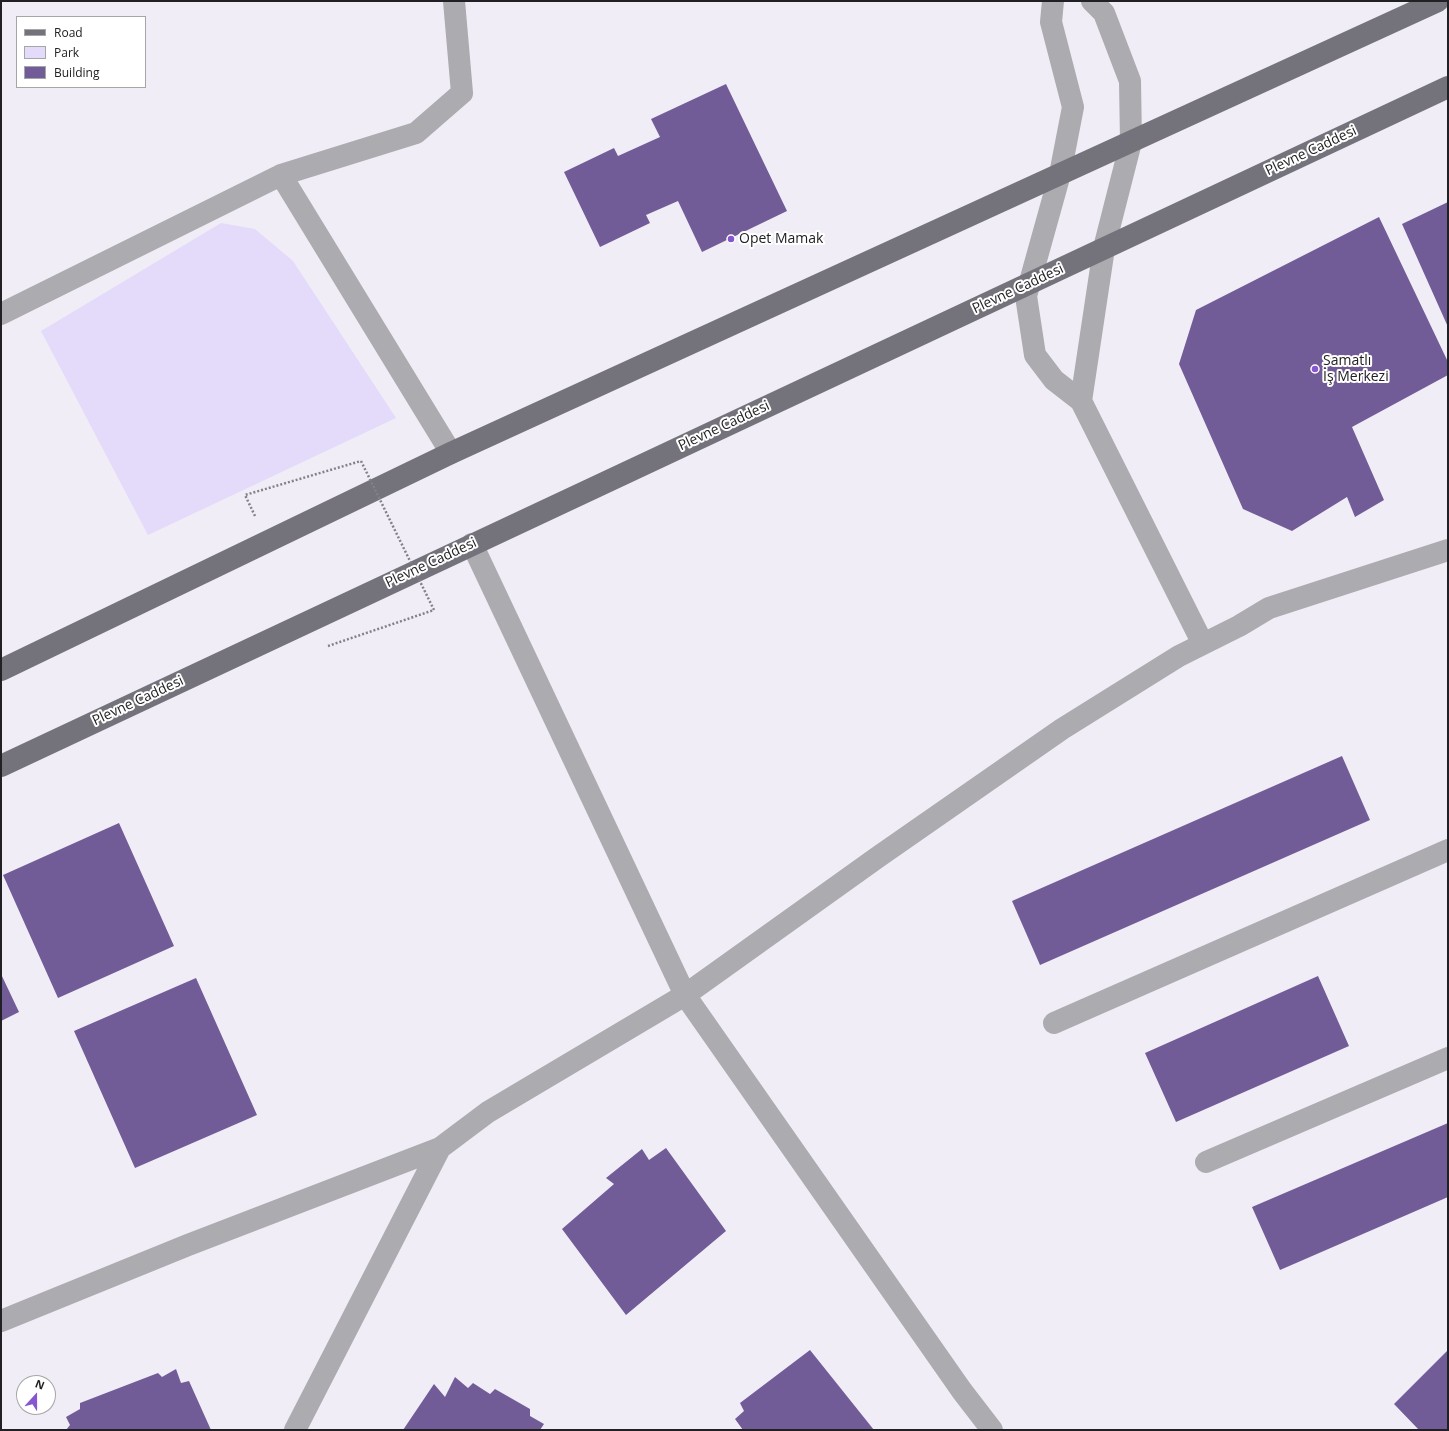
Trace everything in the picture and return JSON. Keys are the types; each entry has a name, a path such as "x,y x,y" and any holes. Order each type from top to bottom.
{"main road":[{"path":"1,670 452,453 1438,1"},
{"name":"Plevne Caddesi","path":"1,766 1448,87"}],"street":[{"path":"1,314 281,175 416,133 462,93 454,1"},
{"path":"1053,1 1050,22 1073,107 1060,174 1026,296 1035,355 1054,380 1081,401 1203,644"},
{"path":"1081,401 1104,248 1131,142 1130,81 1104,13 1092,1"},
{"path":"281,175 452,453"},
{"path":"472,544 685,995 958,1384 992,1430"},
{"path":"1,1321 188,1245 440,1148 488,1112 685,995 878,857 1062,729 1179,656 1239,626 1269,608 1448,550"},
{"path":"1054,1023 1448,850"},
{"path":"1206,1162 1448,1058"},
{"path":"295,1430 440,1148"}],"path":[{"path":"245,495 361,461 434,610 323,648"}],"green space":[{"path":"221,223 255,229 293,261 396,418 148,535 41,331"}],"building":[{"path":"726,84 787,211 702,252 678,201 646,215 650,223 600,247 564,172 614,148 618,156 660,137 651,119"},
{"path":"1448,202 1448,327 1402,224"},
{"name":"Samatlı İş Merkezi","path":"1379,217 1448,362 1448,375 1352,427 1384,500 1355,517 1347,497 1292,531 1243,509 1179,364 1196,310"},
{"path":"1342,756 1370,820 1040,965 1012,901"},
{"path":"119,823 174,946 58,998 3,875"},
{"path":"1,974 19,1012 1,1021"},
{"path":"1318,976 1349,1046 1176,1122 1145,1053"},
{"path":"196,978 257,1115 135,1168 74,1031"},
{"path":"1448,1123 1448,1197 1280,1270 1252,1207"},
{"path":"666,1148 726,1231 626,1315 562,1229 614,1184 606,1178 642,1149 649,1160"},
{"path":"810,1350 874,1430 743,1430 735,1419 744,1411 740,1403"},
{"path":"1448,1350 1448,1430 1419,1430 1394,1404"},
{"path":"176,1369 181,1383 189,1381 211,1430 66,1430 70,1425 66,1417 80,1409 80,1403 158,1373 162,1377"},
{"path":"455,1377 468,1388 473,1383 490,1394 495,1389 530,1409 530,1416 544,1424 540,1430 403,1430 434,1384 445,1397"}],"place":[{"name":"Opet Mamak","path":"731,239"},
{"name":"Samatlı İş Merkezi","path":"1315,369"}]}
